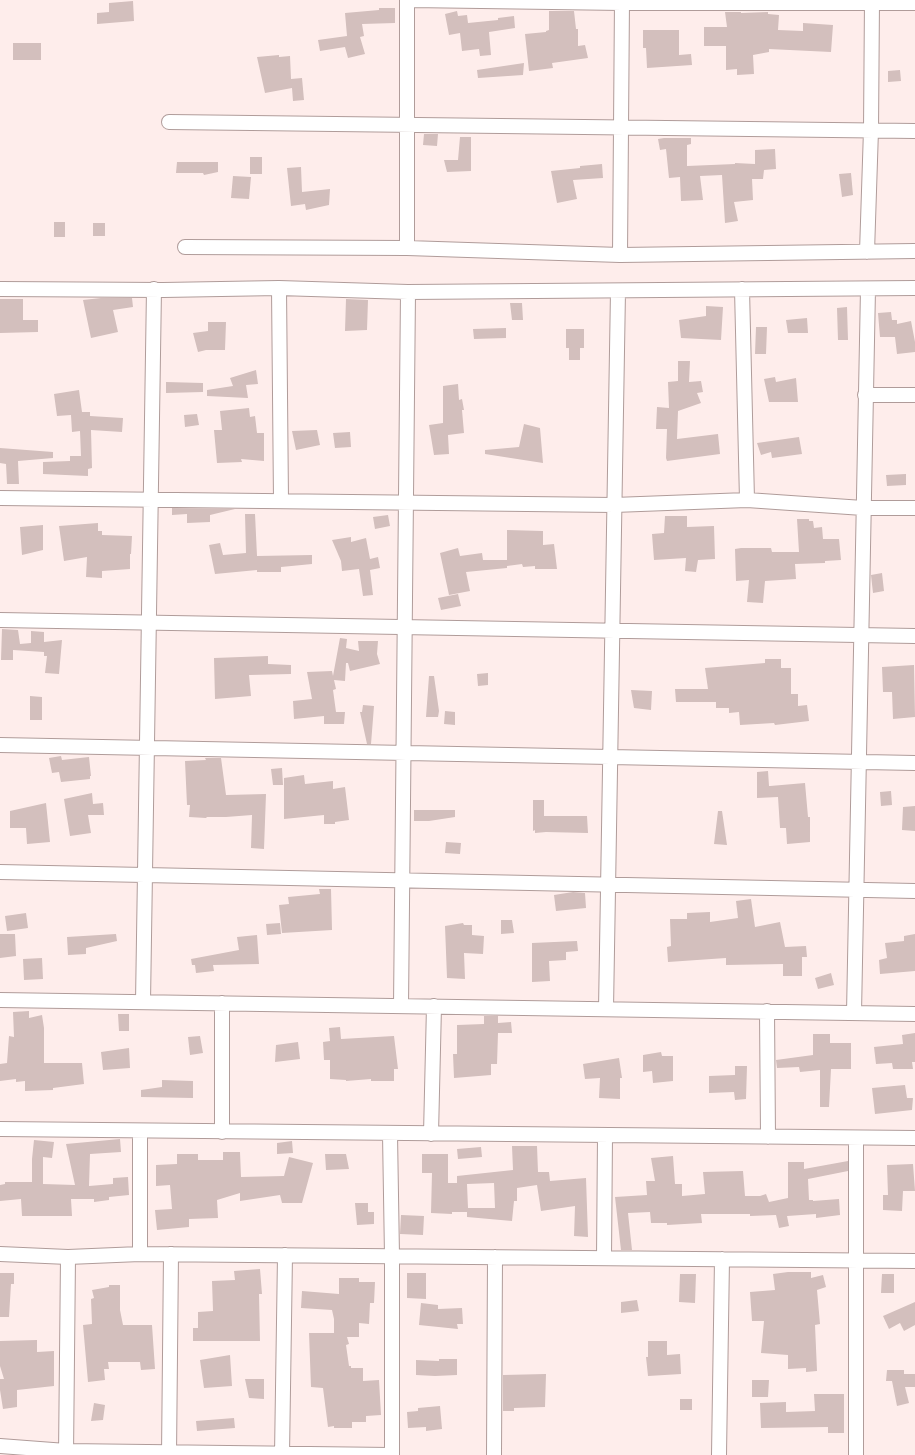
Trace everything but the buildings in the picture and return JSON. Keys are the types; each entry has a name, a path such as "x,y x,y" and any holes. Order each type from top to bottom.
{"street":[{"path":"406,248 407,0"},
{"path":"411,0 622,2 872,1 915,3"},
{"path":"867,252 871,130 872,1"},
{"path":"620,255 622,2"},
{"path":"169,122 915,131"},
{"path":"185,247 406,248 620,255 915,251"},
{"path":"0,289 279,288 408,292 915,288"},
{"path":"279,288 281,501"},
{"path":"854,1013 868,288"},
{"path":"143,1002 154,289"},
{"path":"742,289 748,500"},
{"path":"606,1009 618,291"},
{"path":"401,1006 408,292"},
{"path":"865,394 915,396"},
{"path":"0,498 614,505 748,500 863,508 915,508"},
{"path":"0,620 915,636"},
{"path":"0,745 915,763"},
{"path":"0,872 915,891"},
{"path":"0,1000 915,1014"},
{"path":"222,1003 222,1132"},
{"path":"431,1134 434,1006"},
{"path":"767,1011 768,1137"},
{"path":"0,1129 915,1138"},
{"path":"140,1131 140,1254"},
{"path":"0,1446 66,1453 391,1455 392,1256 390,1134"},
{"path":"604,1258 605,1136"},
{"path":"856,1138 856,1455"},
{"path":"0,1254 68,1257 171,1254 915,1261"},
{"path":"169,1454 171,1254"},
{"path":"282,1454 285,1255"},
{"path":"66,1453 68,1257"},
{"path":"494,1455 495,1257"},
{"path":"719,1455 722,1259"}]}
